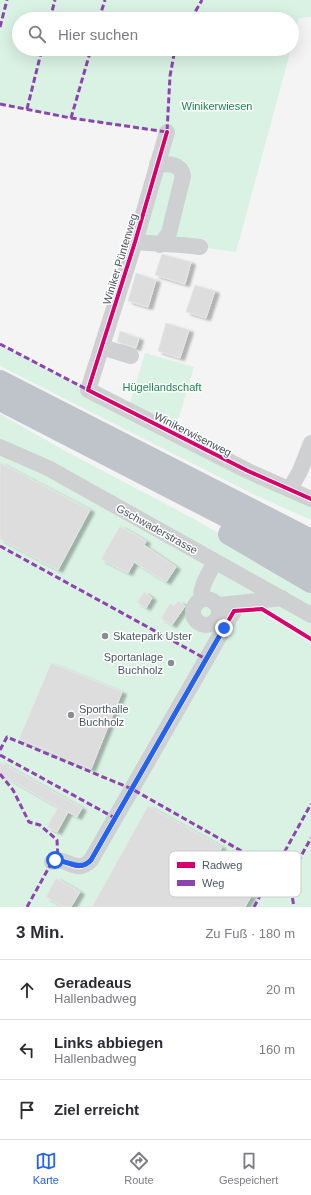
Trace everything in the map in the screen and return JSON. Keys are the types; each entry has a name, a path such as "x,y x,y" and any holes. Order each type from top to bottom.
{"highway":[{"path":"0,381 311,540"},
{"path":"0,400 96,451 311,560"},
{"path":"96,451 107,466 247,544 311,582"},
{"path":"171,468 201,477 311,527"}],"street":[{"name":"Winiker Püntenweg","path":"88,390 135,242 167,132"},
{"path":"157,164 177,166 182,171 183,176 169,232 160,244"},
{"path":"135,242 160,244 171,243 200,247"},
{"path":"102,347 131,356"},
{"name":"Winikerwisenweg","path":"88,390 248,471 311,499"},
{"path":"290,490 300,471 311,443"},
{"name":"Gschwaderstrasse","path":"0,447 48,468 311,615"},
{"path":"201,600 201,593 204,583 216,562"},
{"path":"224,615 210,600 201,600 195,605 193,610 193,614 198,622 206,625 215,622 224,615 282,598"},
{"path":"52,862 58,860 80,867 85,866 91,860 224,615"}],"green space":[{"name":"Winikerwiesen","path":"0,0 311,0 311,17 299,18 299,12 12,12 12,56 289,56 236,252 171,243 135,242 166,132 71,118 0,104"},
{"path":"0,344 88,390 311,499 311,520 253,494 0,366"},
{"name":"Hügellandschaft","path":"145,353 194,367 176,427 130,403"},
{"path":"0,414 69,453 196,520 311,588 311,609 0,442"},
{"name":"Sportanlage Buchholz","path":"0,453 22,461 311,620 311,907 0,907"}],"building":[{"path":"162,254 191,262 185,284 155,275"},
{"path":"136,273 156,280 148,307 128,301"},
{"path":"195,285 215,291 206,318 186,312"},
{"path":"166,323 189,330 180,358 158,351"},
{"path":"120,331 139,338 136,348 117,342"},
{"path":"0,463 90,510 58,570 0,539"},
{"path":"120,526 146,541 144,545 176,567 166,582 134,562 128,573 101,559"},
{"path":"144,592 152,598 146,608 137,602"},
{"path":"178,601 185,606 172,625 161,618 170,603 174,606"},
{"name":"Sporthalle Buchholz","path":"51,663 122,692 91,769 19,739"},
{"path":"0,762 82,808 77,817 68,812 57,832 47,827 58,807 0,774"},
{"path":"148,806 222,847 220,851 169,851 169,897 251,897 245,907 92,907"},
{"path":"56,878 80,892 71,907 63,907 46,897"}],"marked path":[{"path":"0,27 7,0"},
{"path":"52,12 55,0"},
{"path":"101,12 105,0"},
{"path":"195,12 202,0"},
{"path":"27,109 40,56"},
{"path":"71,118 89,56"},
{"path":"0,104 71,118 167,132 170,76 174,56"},
{"path":"0,344 88,390"},
{"path":"0,546 206,659"},
{"path":"0,750 7,737 132,789 241,851"},
{"path":"0,755 115,818"},
{"path":"0,774 13,790 29,822 40,825 57,840 58,860"},
{"path":"285,851 311,804"},
{"path":"301,856 311,838"},
{"path":"27,907 52,862"},
{"path":"254,907 260,897"},
{"path":"292,897 294,907"}],"cycle path":[{"path":"167,132 135,242 88,390 248,471 311,499"},
{"path":"52,862 62,861 76,866 81,866 91,860 234,611 262,609 311,639"}],"place":[{"name":"Skatepark Uster","path":"105,636"},
{"name":"Sportanlage Buchholz","path":"171,663"},
{"name":"Sporthalle Buchholz","path":"71,715"}],"route":[{"path":"55,860 80,867 85,866 91,860 224,628"}]}
